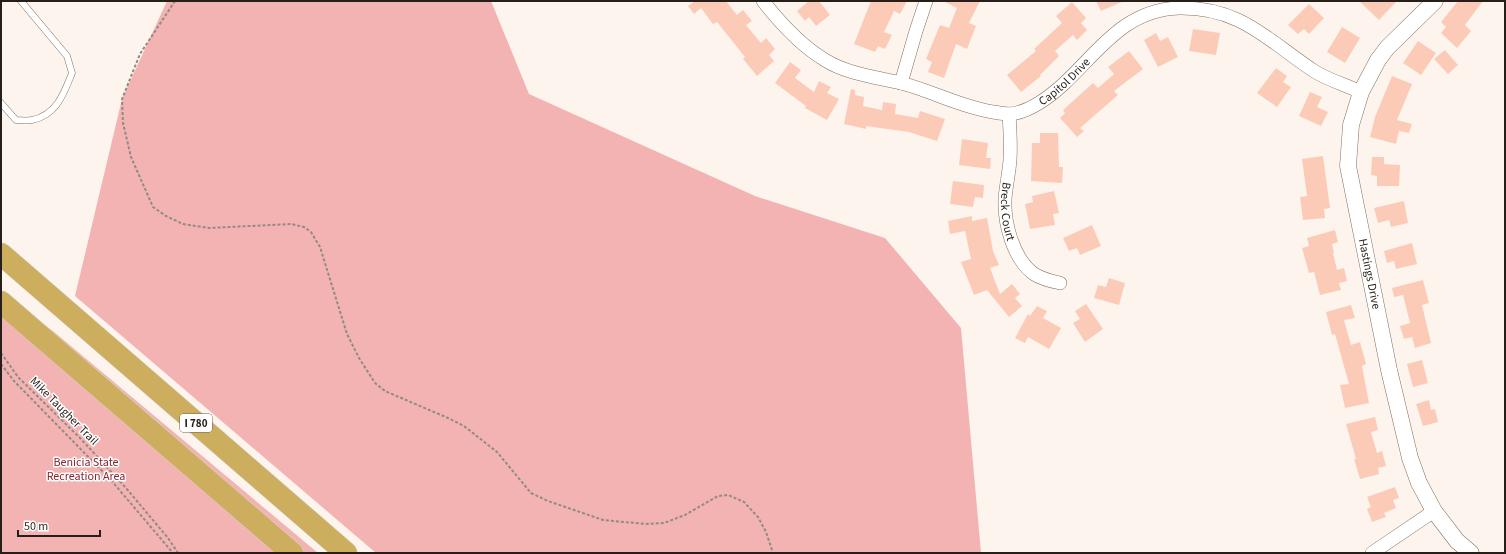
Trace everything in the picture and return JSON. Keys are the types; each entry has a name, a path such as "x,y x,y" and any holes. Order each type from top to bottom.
{"highway":[{"path":"1,240 46,294"},
{"name":"I 780","path":"1,254 346,553"},
{"path":"1,302 292,553"}],"street":[{"name":"Capitol Drive","path":"763,1 788,32 808,49 827,62 862,75 901,83 984,111 1009,114 1020,112 1039,103 1058,89 1118,30 1140,18 1177,5 1223,14 1244,22 1261,32 1316,72 1361,92"},
{"path":"901,83 926,1"},
{"name":"Hastings Drive","path":"1435,1 1387,48 1378,60 1361,92 1351,125 1348,166 1389,370 1410,458 1419,483 1434,511 1457,542 1471,553"},
{"name":"Breck Court","path":"1009,114 1011,146 1005,199 1006,222 1012,244 1024,263 1033,273 1043,279 1060,283"},
{"path":"1372,553 1434,511"}],"lane":[{"path":"1,103 16,120 32,120 46,115 61,100 72,73 67,56 21,1"}],"path":[{"path":"175,1 140,54 122,99 123,122 131,157 153,207 166,216 183,224 210,228 292,224 304,227 311,232 320,246 347,334 359,358 375,383 385,391 464,426 497,452 531,493 548,502 603,520 646,524 664,523 685,515 718,496 728,495 744,502 752,510 766,532 773,553"},
{"name":"Mike Taugher Trail","path":"1,353 18,377 81,439 126,488 168,538 178,553"},
{"name":"Mike Taugher Trail","path":"1,364 14,381 110,479 173,553"}],"green space":[{"path":"167,1 491,1 529,94 755,196 885,238 961,328 981,553 376,553 75,296 122,99"},
{"name":"Benicia State Recreation Area","path":"1,296 53,331 318,553 1,553"}],"building":[{"path":"695,1 726,1 737,15 743,10 752,21 746,25 761,43 766,38 775,49 769,55 774,61 757,76 743,59 745,57 717,22 713,24 701,8 694,14 688,6"},
{"path":"809,1 819,1 830,15 816,26 809,17 805,21 797,11"},
{"path":"871,1 907,1 900,14 894,11 884,32 892,35 885,49 878,46 875,52 854,44"},
{"path":"943,1 980,1 969,23 976,26 967,49 956,44 944,78 928,72 932,62 926,59 940,25 949,28 957,8"},
{"path":"1096,1 1124,1 1101,11"},
{"path":"1359,1 1397,1 1379,20"},
{"path":"1458,1 1483,1 1465,25 1471,31 1457,48 1441,33 1446,27 1441,22"},
{"path":"1072,2 1086,18 1081,23 1087,30 1077,40 1073,35 1055,51 1059,56 1040,75 1041,76 1021,92 1007,75 1036,51 1034,49 1062,23 1056,16"},
{"path":"1309,4 1324,18 1309,34 1304,29 1298,34 1288,25"},
{"path":"1342,27 1360,38 1345,63 1327,52"},
{"path":"1193,29 1220,33 1216,55 1189,51"},
{"path":"1156,33 1160,41 1168,37 1178,57 1158,67 1144,40"},
{"path":"1418,41 1436,53 1421,75 1403,63"},
{"path":"1445,50 1458,65 1448,74 1434,59"},
{"path":"1129,51 1143,69 1114,91 1118,95 1080,128 1084,131 1077,137 1060,118 1065,113 1063,110 1093,83 1098,88 1114,74 1108,67"},
{"path":"790,62 801,70 795,78 814,92 819,81 831,87 827,93 839,99 827,120 805,108 806,106 775,83"},
{"path":"1276,68 1287,76 1283,82 1291,87 1277,107 1257,93"},
{"path":"1392,76 1412,84 1397,120 1412,124 1409,133 1399,131 1396,144 1370,137 1375,117"},
{"path":"851,89 855,90 855,95 864,97 863,106 882,110 883,102 896,104 895,114 918,118 920,111 945,119 937,141 909,132 866,126 866,129 844,124"},
{"path":"1310,92 1322,97 1317,107 1328,112 1321,126 1299,116"},
{"path":"1040,133 1058,133 1059,167 1063,167 1062,183 1031,181 1032,143 1040,143"},
{"path":"962,139 988,143 986,158 991,158 990,169 959,165"},
{"path":"1323,156 1330,208 1324,209 1325,218 1303,220 1300,197 1307,196 1302,159"},
{"path":"1372,157 1384,157 1384,164 1400,165 1399,186 1377,186 1377,176 1371,175"},
{"path":"953,181 984,185 983,198 975,197 973,207 950,204"},
{"path":"1054,191 1059,213 1053,214 1055,225 1030,229 1025,204 1033,202 1032,196"},
{"path":"1404,201 1408,223 1391,227 1389,220 1378,223 1374,208"},
{"path":"972,216 972,221 987,218 993,251 999,265 990,268 1000,294 1012,284 1020,294 1015,298 1022,306 1009,317 987,290 974,295 961,262 971,259 965,231 950,234 948,221"},
{"path":"1092,225 1101,246 1080,255 1077,248 1069,251 1063,238"},
{"path":"1335,230 1338,242 1332,244 1337,270 1344,268 1347,281 1339,283 1341,290 1320,295 1314,272 1309,273 1302,248 1309,246 1307,238"},
{"path":"1412,243 1417,264 1396,269 1394,261 1387,263 1384,251"},
{"path":"1109,278 1125,283 1119,305 1094,298 1098,285 1106,287"},
{"path":"1423,280 1429,303 1422,305 1431,343 1415,348 1412,337 1404,339 1400,326 1410,323 1403,295 1394,297 1392,288"},
{"path":"1086,304 1103,329 1085,342 1073,323 1080,319 1075,311"},
{"path":"1351,305 1355,318 1344,320 1351,345 1360,342 1366,364 1362,366 1369,403 1345,408 1340,385 1349,384 1335,334 1332,335 1326,312"},
{"path":"1037,306 1047,311 1043,318 1061,328 1049,349 1028,337 1025,343 1015,338 1028,314 1030,316"},
{"path":"1422,360 1428,383 1413,387 1407,364"},
{"path":"1429,400 1431,410 1435,409 1438,422 1423,426 1416,404"},
{"path":"1375,417 1378,430 1371,432 1377,453 1382,451 1386,466 1378,468 1379,474 1360,479 1346,424"},
{"path":"1395,487 1399,498 1393,500 1396,508 1384,513 1386,517 1372,522 1367,509 1371,507 1367,497"}]}
